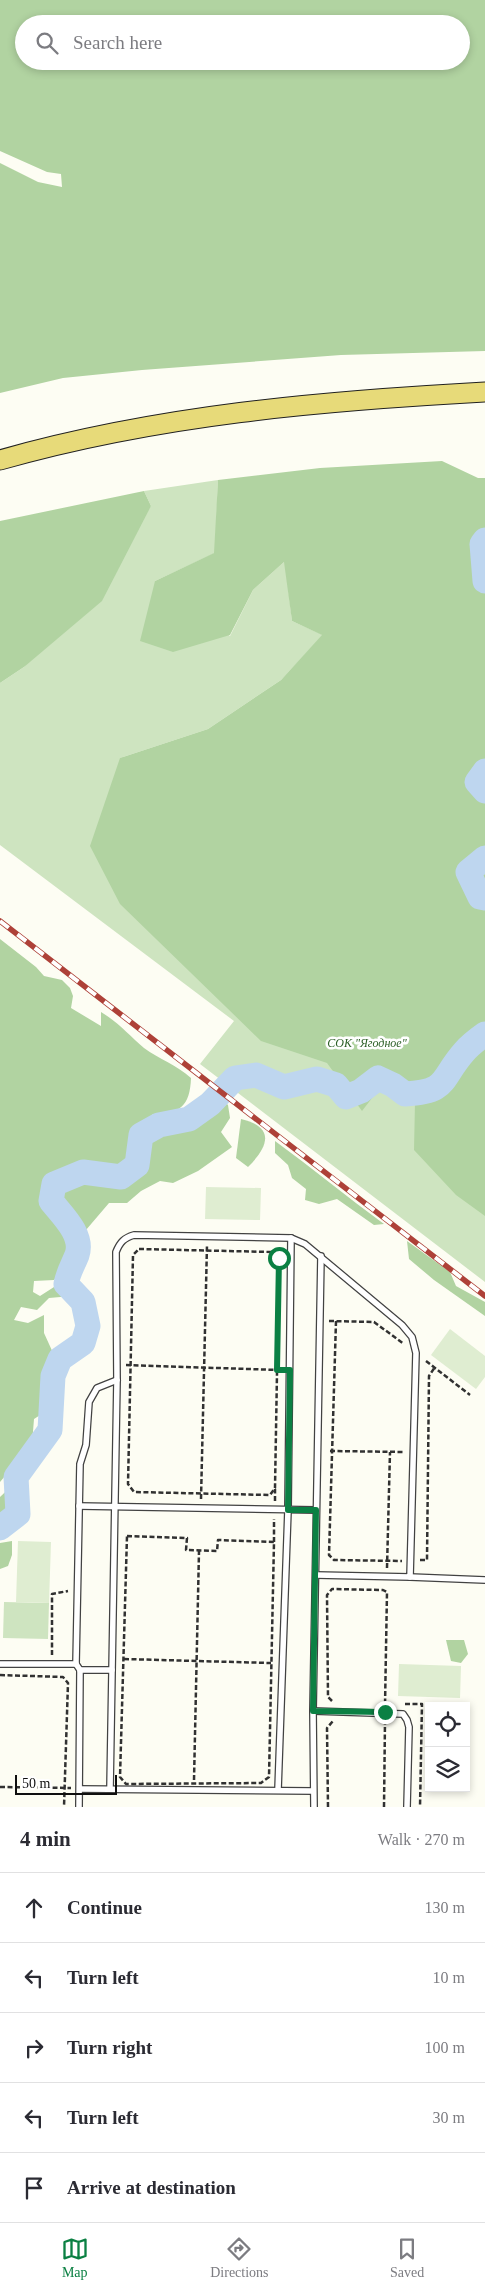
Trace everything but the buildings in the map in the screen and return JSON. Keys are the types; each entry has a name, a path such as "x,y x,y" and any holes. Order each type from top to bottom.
{"main road":[{"path":"0,460 112,433 182,420 290,405 485,392"}],"lane":[{"path":"110,1789 117,1380 116,1252 120,1243 126,1238 134,1235 291,1238 305,1244 321,1256 402,1325 412,1337 416,1353 410,1578"},
{"path":"278,1790 288,1510 291,1238"},
{"path":"314,1807 313,1711 321,1256"},
{"path":"80,1807 78,1590 80,1464 86,1445 89,1402 97,1388 117,1380"},
{"path":"79,1506 316,1510"},
{"path":"316,1575 485,1580"},
{"path":"0,1664 52,1664 112,1670"},
{"path":"313,1711 403,1714 409,1727 407,1807"},
{"path":"80,1788 194,1787 313,1791"}],"path":[{"path":"201,1508 207,1236"},
{"path":"139,1249 272,1252 279,1258 275,1488 270,1495 134,1492 128,1484 132,1365 133,1254 139,1249"},
{"path":"336,1321 329,1555 334,1560 427,1560 429,1376 435,1367"},
{"path":"117,1364 290,1370"},
{"path":"317,1451 414,1452"},
{"path":"376,1704 385,1704 390,1452"},
{"path":"127,1536 187,1538 186,1550 199,1551 217,1551 218,1540 274,1542 269,1777 261,1783 194,1787 126,1784 120,1777 124,1659 127,1536"},
{"path":"194,1787 199,1551"},
{"path":"334,1703 328,1697 327,1595 332,1589 384,1590 387,1592"},
{"path":"53,1676 52,1594 78,1590"},
{"path":"112,1659 283,1663"},
{"path":"0,1675 63,1677 68,1683 64,1807"},
{"path":"328,1807 327,1728 334,1720"},
{"path":"376,1721 385,1721 384,1807"},
{"path":"0,1787 80,1788"}],"green space":[{"path":"0,0 485,0 485,351 341,355 142,370 63,378 0,393 0,163 38,182 62,187 61,174 47,172 0,151"},
{"name":"СОК \"Ягодное\"","path":"442,461 478,478 485,478 485,1216 456,1195 414,1150 415,1102 379,1089 362,1111 327,1063 261,1041 120,904 90,846 120,758 208,729 281,680 322,635 292,621 284,562 253,590 230,635 173,652 140,641 155,581 214,553 218,480 320,468"},
{"name":"СОК \"Ягодное\"","path":"218,480 215,553 155,581 230,636 253,590 285,561 292,621 323,635 281,680 208,729 120,758 485,702 485,1282 200,1064 234,1021 0,845 0,683 24,667 151,506 144,491"},
{"path":"144,491 151,506 102,601 24,667 0,683 0,521"},
{"path":"0,939 36,967 44,976 62,980 70,988 73,996 71,1008 101,1026 101,1012 144,1048 180,1069 191,1078 186,1102 182,1106 170,1112 153,1114 147,1124 157,1133 172,1135 184,1126 190,1106 212,1111 205,1097 217,1094 228,1105 230,1118 221,1132 232,1147 198,1171 173,1183 160,1181 141,1191 127,1203 109,1203 74,1244 67,1262 54,1280 34,1281 33,1292 40,1296 54,1287 72,1296 49,1298 37,1310 21,1307 14,1320 28,1323 44,1315 44,1333 54,1355 47,1372 54,1388 47,1396 48,1410 34,1419 32,1444 0,1482"},
{"path":"241,1119 260,1127 264,1132 265,1138 260,1152 248,1167 236,1158"},
{"path":"275,1141 384,1224 374,1225 337,1199 319,1204 305,1200 306,1189 292,1178 288,1165 275,1153"},
{"path":"206,1187 261,1188 260,1220 205,1219"},
{"path":"407,1241 450,1272 456,1286 485,1302 485,1316 434,1280 409,1259"},
{"path":"450,1329 485,1356 485,1377 476,1389 431,1355"},
{"path":"21,1477 25,1489 23,1503 0,1518 0,1497"},
{"path":"12,1541 12,1555 8,1566 0,1569 0,1543"},
{"path":"18,1541 51,1542 49,1603 16,1602"},
{"path":"4,1602 49,1603 48,1639 3,1638"},
{"path":"446,1640 464,1640 468,1654 461,1663 451,1661"},
{"path":"399,1664 461,1666 460,1698 398,1696"}],"waterway":[{"path":"485,540 482,544 485,581"},
{"path":"485,771 477,782 485,791"},
{"path":"485,858 468,872 480,897 485,898"},
{"path":"0,1528 18,1514 16,1477 50,1430 53,1376 60,1359 83,1343 88,1326 83,1302 66,1284 78,1248 75,1233 71,1226 51,1201 54,1184 83,1172 121,1177 137,1165 141,1135 159,1125 189,1119 210,1104 235,1078 256,1075 284,1087 317,1079 336,1085 346,1097 361,1091 378,1078 393,1085 405,1094 419,1093 437,1087 464,1052 485,1034"}],"railway":[{"path":"0,921 485,1296"}],"route":[{"path":"279,1258 277,1370 290,1370 288,1510 316,1510 313,1711 385,1712"}]}
